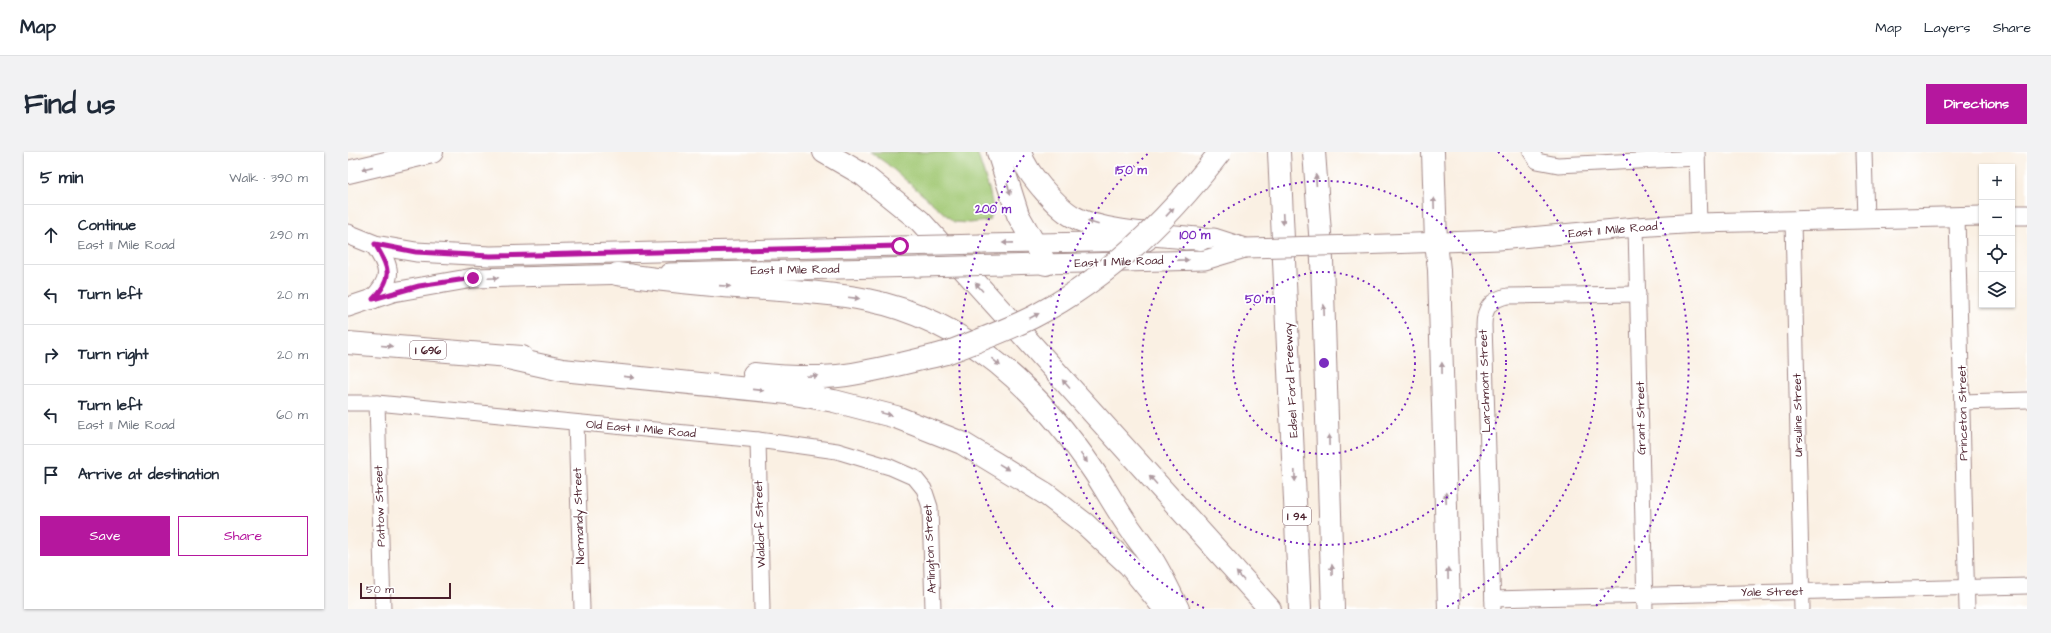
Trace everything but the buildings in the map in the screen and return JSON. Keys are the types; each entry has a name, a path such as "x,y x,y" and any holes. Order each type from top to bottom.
{"highway":[{"path":"348,172 432,152"},
{"path":"824,152 862,174 894,198 920,221 1268,607"},
{"path":"998,152 1018,215 1046,264"},
{"path":"1020,152 1029,172 1038,183 1052,199 1074,217 1108,228 1201,239"},
{"path":"508,358 563,357 784,377 845,375 885,368 946,353 1033,317 1093,279 1131,250 1164,219 1195,186 1220,152"},
{"name":"Edsel Ford Freeway","path":"1279,152 1300,609"},
{"path":"1314,152 1323,291 1333,609"},
{"path":"1433,152 1436,242 1439,270 1449,609"},
{"path":"616,274 700,284 817,293 867,300 936,322 959,335 991,358 1015,378 1055,420 1095,472 1127,524 1152,560 1178,609"},
{"name":"I 696","path":"348,343 508,358"},
{"path":"508,358 562,370 788,392 834,401 896,417 962,442 1046,494 1085,524 1129,565 1165,609"}],"main road":[{"path":"2015,215 2027,215"},
{"name":"East 11 Mile Road","path":"348,307 419,286 473,278 1205,260 1245,248 1499,240 1636,227 1699,224 1979,216"},
{"name":"East 11 Mile Road","path":"348,234 375,244 416,252 490,256 1214,238 1245,248"},
{"path":"373,299 382,290 386,281 388,269 375,244"}],"street":[{"path":"1531,152 1537,161 1558,165 1697,155 1699,224"},
{"path":"1864,152 1866,220"},
{"name":"Princeton Street","path":"1958,217 1967,609"},
{"name":"Ursuline Street","path":"1793,221 1802,609"},
{"name":"Grant Street","path":"1636,227 1645,602"},
{"name":"Larchmont Street","path":"1493,604 1484,325 1485,311 1493,301 1508,296 1638,294"},
{"path":"1962,402 2027,400"},
{"name":"Old East 11 Mile Road","path":"348,403 377,404 758,440 818,448 856,456 906,474 915,478 924,489"},
{"name":"Pattow Street","path":"377,404 383,609"},
{"name":"Normandy Street","path":"576,423 582,609"},
{"name":"Waldorf Street","path":"758,440 762,609"},
{"name":"Arlington Street","path":"924,489 930,507 933,609"},
{"name":"Yale Street","path":"1493,604 1645,602 1802,592 2027,586"}],"green space":[{"path":"870,152 977,152 989,189 994,212 988,221 970,223 954,222 886,163"}],"route":[{"path":"473,278 419,286 393,292 373,299 382,290 386,281 388,269 387,264 375,244 416,252 490,256 900,246"}]}
